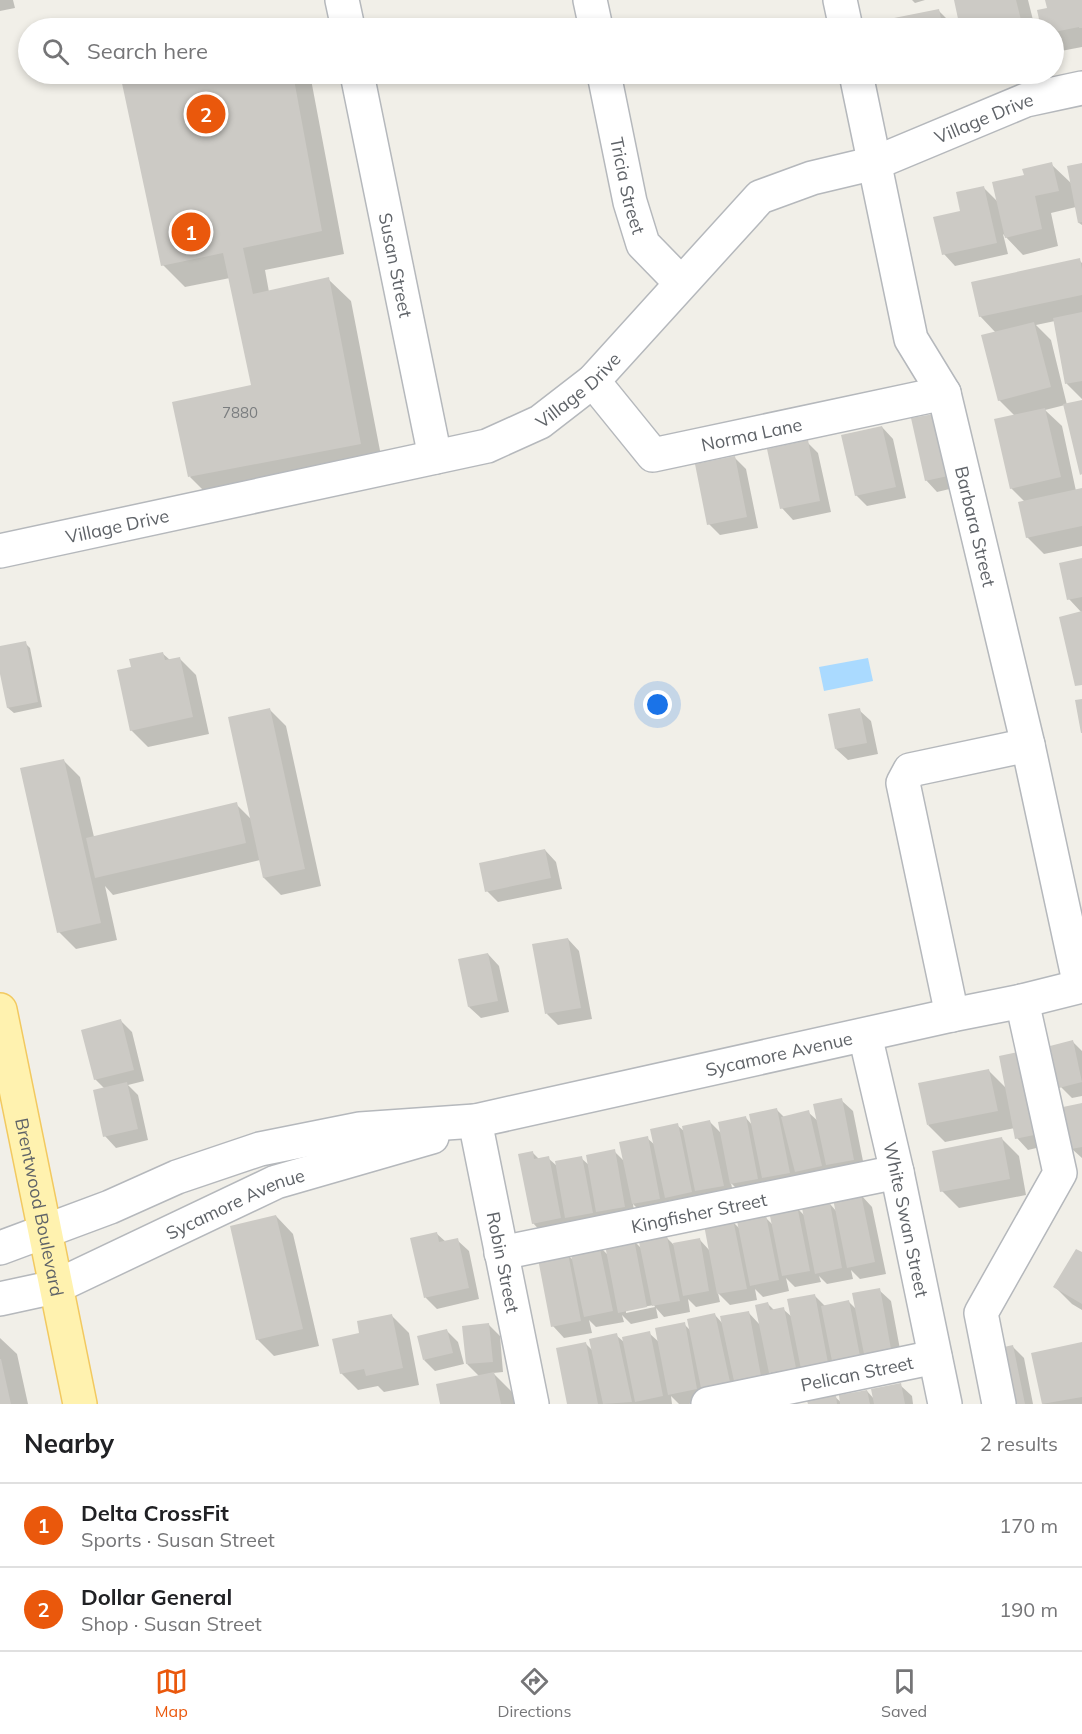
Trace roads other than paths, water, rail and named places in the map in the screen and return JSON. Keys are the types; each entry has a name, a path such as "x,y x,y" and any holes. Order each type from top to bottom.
{"main road":[{"name":"Brentwood Boulevard","path":"0,1010 80,1404"}],"street":[{"path":"342,0 346,18"},
{"path":"590,0 594,18"},
{"path":"840,0 844,18"},
{"name":"Susan Street","path":"359,84 435,458"},
{"name":"Tricia Street","path":"606,84 630,202 643,244 681,283"},
{"name":"Barbara Street","path":"858,84 910,339 944,393 1028,745 1081,986"},
{"name":"Village Drive","path":"0,551 487,446 540,422 593,381 760,197 812,178 875,163 1026,100 1082,88"},
{"name":"Norma Lane","path":"593,381 653,455 944,393"},
{"path":"952,1015 903,783 910,770 1028,745"},
{"name":"Sycamore Avenue","path":"0,1248 110,1207 177,1177 260,1149 360,1129 475,1120 1022,1001 1081,986"},
{"path":"999,1404 981,1313 1060,1173 1022,1001"},
{"name":"White Swan Street","path":"865,1035 897,1172 945,1404"},
{"name":"Sycamore Avenue","path":"0,1299 55,1287 276,1182 419,1142 475,1120"},
{"name":"Robin Street","path":"475,1120 532,1404"},
{"name":"Kingfisher Street","path":"501,1253 897,1172"},
{"name":"Pelican Street","path":"708,1404 935,1357"}],"water":[{"path":"868,658 873,681 824,691 819,667"}],"place":[{"name":"Dollar General","path":"206,114"},
{"name":"Delta CrossFit","path":"191,232"}]}
